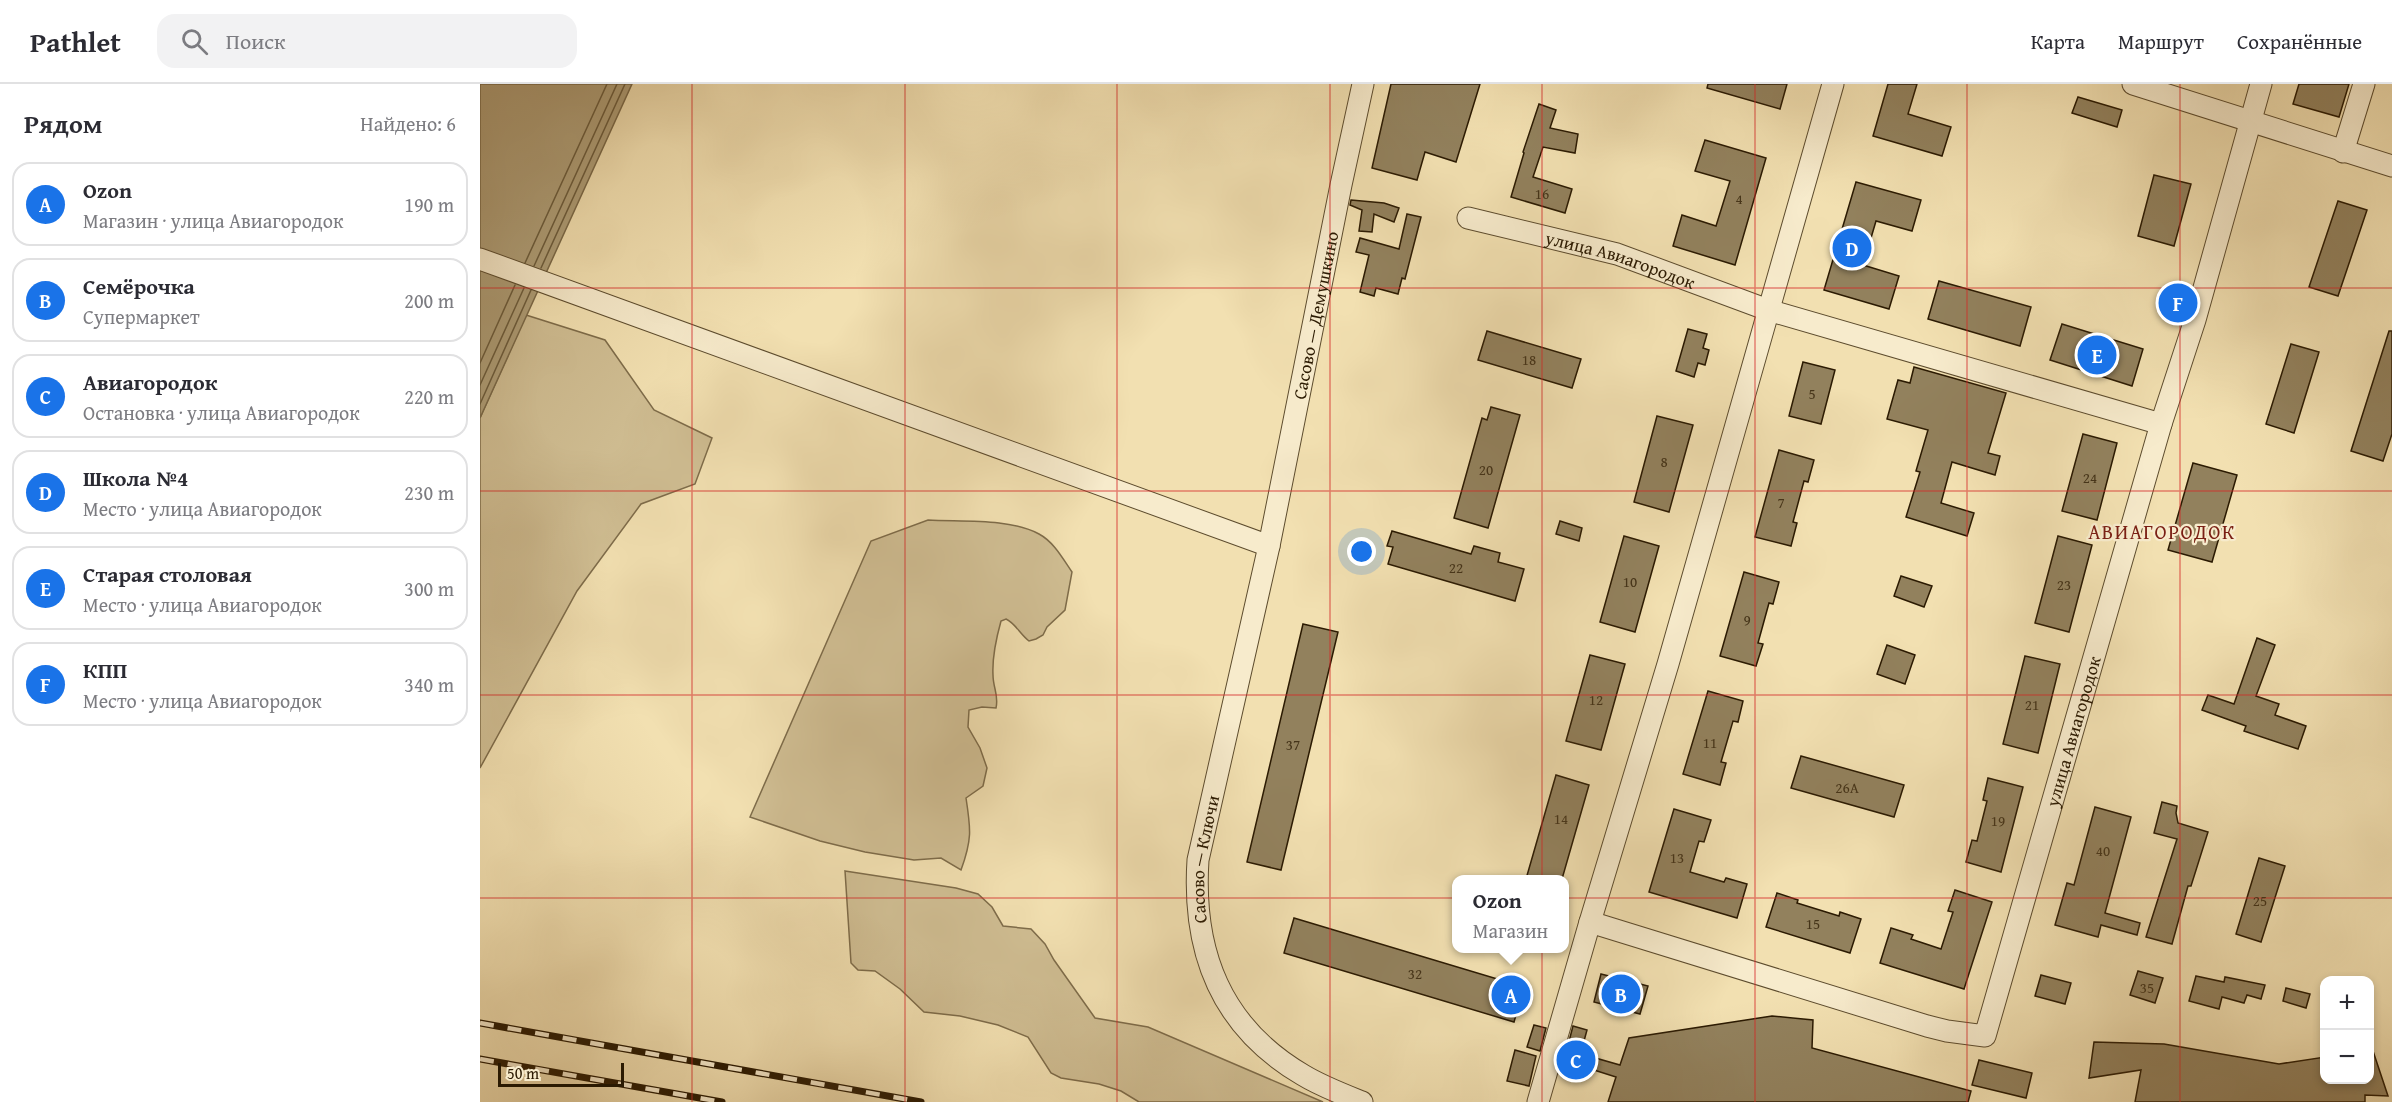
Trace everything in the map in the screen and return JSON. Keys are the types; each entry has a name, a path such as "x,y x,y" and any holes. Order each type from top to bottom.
{"street":[{"name":"Сасово — Демушкино","path":"1269,546 1364,84"},
{"path":"1538,1102 1571,983 1668,664 1833,84"},
{"path":"2161,424 2195,320 2260,84"},
{"path":"2343,152 2364,84"},
{"path":"2145,86 2250,122 2392,166"},
{"name":"улица Авиагородок","path":"1468,218 1617,254 1768,310 2161,424 1985,1036 1927,1026 1590,922"},
{"path":"480,259 1269,546"},
{"name":"Сасово — Ключи","path":"1269,546 1198,860 1196,887 1200,928 1207,959 1216,981 1233,1010 1256,1040 1278,1059 1304,1076 1362,1102"}],"shaded area":[{"path":"526,315 605,340 654,410 712,438 695,484 641,504 577,591 480,768 480,418"},
{"path":"928,520 1000,523 1027,529 1049,541 1072,572 1065,610 1047,627 1043,635 1029,641 1009,621 1006,619 1001,621 993,662 996,708 982,707 969,710 968,727 980,748 987,768 983,786 966,798 970,835 961,870 941,858 914,860 865,852 820,841 750,817 871,541"},
{"path":"845,871 956,888 978,894 992,907 1003,926 1031,929 1045,944 1095,1018 1148,1027 1323,1102 1139,1102 1121,1091 1099,1084 1061,1078 1051,1073 1028,1037 998,1025 960,1016 924,1012 900,989 875,971 858,970 851,963"}],"water":[{"path":"480,84 632,84 480,418"}],"building":[{"path":"1391,84 1480,84 1456,162 1425,152 1417,180 1372,168"},
{"path":"1708,84 1787,84 1780,109 1707,88"},
{"path":"1888,84 1917,84 1908,114 1951,127 1942,156 1873,136"},
{"path":"2299,84 2349,84 2339,117 2293,104"},
{"path":"2078,97 2122,110 2117,127 2072,113"},
{"path":"1539,104 1556,110 1550,128 1578,134 1575,153 1543,147 1533,177 1572,189 1565,213 1511,197"},
{"path":"1705,140 1766,158 1735,265 1673,246 1682,215 1716,226 1730,181 1695,171"},
{"path":"2154,175 2191,184 2174,246 2138,236"},
{"path":"1856,182 1921,200 1912,231 1876,221 1863,265 1899,276 1889,309 1824,290"},
{"path":"1351,200 1384,203 1399,208 1394,222 1374,214 1372,232 1359,231 1362,210 1350,205"},
{"path":"2338,201 2367,210 2338,296 2309,287"},
{"path":"1407,214 1421,217 1405,279 1402,278 1398,294 1376,288 1374,296 1360,292 1369,255 1356,252 1360,238 1399,249"},
{"path":"1939,281 2031,307 2020,346 1928,319"},
{"path":"2167,290 2188,296 2183,315 2162,309"},
{"path":"2062,324 2143,349 2132,386 2050,360"},
{"path":"1688,329 1707,334 1703,348 1709,350 1705,365 1698,363 1694,377 1676,371"},
{"path":"1487,331 1581,359 1572,388 1478,360"},
{"path":"2389,331 2392,331 2392,434 2383,461 2351,451"},
{"path":"2291,344 2319,352 2294,433 2266,424"},
{"path":"1803,362 1835,370 1821,424 1789,416"},
{"path":"1914,367 2006,393 1988,453 2000,456 1995,475 1952,462 1941,503 1974,513 1967,536 1906,517 1920,472 1916,471 1928,430 1887,419 1898,380 1910,383"},
{"path":"1491,407 1520,415 1488,528 1454,518 1482,418 1487,420"},
{"path":"1657,416 1693,425 1669,512 1634,502"},
{"path":"2083,434 2117,443 2097,520 2062,511"},
{"path":"1779,450 1814,460 1808,482 1804,481 1793,522 1797,523 1791,546 1755,537"},
{"path":"2193,463 2237,475 2212,562 2168,550"},
{"path":"1560,521 1582,528 1579,541 1556,534"},
{"path":"1392,531 1471,554 1474,546 1500,553 1498,562 1524,569 1515,601 1388,564 1393,547 1387,546"},
{"path":"1624,536 1659,546 1635,632 1600,622"},
{"path":"2058,536 2092,545 2069,632 2035,623"},
{"path":"1744,572 1779,582 1773,604 1769,603 1758,643 1763,644 1756,666 1720,656"},
{"path":"1901,576 1932,586 1924,607 1894,596"},
{"path":"1303,624 1338,632 1281,870 1247,862"},
{"path":"2257,638 2275,645 2256,696 2279,704 2275,715 2306,726 2298,749 2244,731 2246,726 2202,710 2208,695 2234,704"},
{"path":"1887,645 1915,655 1905,684 1877,674"},
{"path":"1590,655 1625,664 1601,750 1566,741"},
{"path":"2025,656 2060,664 2038,753 2003,744"},
{"path":"1708,691 1743,701 1738,722 1733,721 1721,762 1726,763 1720,785 1683,774"},
{"path":"1801,756 1904,785 1894,817 1791,788"},
{"path":"1556,775 1589,785 1563,875 1527,875"},
{"path":"1988,778 2023,787 2001,872 1966,862 1972,840 1977,841 1987,801 1983,800"},
{"path":"2162,802 2177,806 2178,823 2208,832 2191,886 2188,886 2172,944 2146,937 2177,839 2154,833"},
{"path":"2095,807 2131,817 2105,913 2140,923 2137,935 2101,925 2098,937 2055,925 2067,883 2074,885"},
{"path":"1674,809 1711,820 1704,842 1699,841 1690,872 1724,882 1726,878 1747,884 1737,918 1649,892"},
{"path":"2259,858 2285,866 2261,942 2236,934"},
{"path":"1955,890 1992,902 1964,989 1880,963 1891,928 1913,935 1911,939 1941,949 1953,912 1948,911"},
{"path":"1777,893 1798,900 1797,903 1839,916 1840,912 1861,919 1850,953 1766,927"},
{"path":"1294,918 1524,987 1514,1022 1284,953"},
{"path":"2138,971 2163,978 2155,1003 2130,995"},
{"path":"1601,974 1648,986 1640,1014 1594,1002"},
{"path":"2041,975 2071,983 2065,1004 2035,996"},
{"path":"2196,976 2224,982 2225,977 2265,985 2261,999 2247,995 2244,1003 2222,997 2219,1009 2189,1001"},
{"path":"2286,988 2310,994 2306,1008 2283,1001"},
{"path":"1772,1016 1813,1020 1812,1048 1971,1091 1968,1102 1608,1102 1616,1077 1575,1064 1578,1053 1620,1065 1629,1038"},
{"path":"1534,1025 1546,1028 1540,1051 1527,1047"},
{"path":"1573,1026 1587,1030 1581,1052 1567,1049"},
{"path":"2094,1042 2164,1044 2279,1064 2320,1058 2320,1084 2374,1084 2374,1054 2388,1096 2365,1095 2365,1102 2135,1102 2141,1070 2089,1078"},
{"path":"1515,1050 1536,1056 1529,1086 1507,1081"},
{"path":"1979,1060 2032,1073 2026,1098 1972,1085"}],"railway":[{"path":"480,1023 921,1102"},
{"path":"480,1059 722,1102"}],"place":[{"name":"Школа №4","path":"1852,248"},
{"name":"КПП","path":"2178,303"},
{"name":"Старая столовая","path":"2097,355"},
{"name":"Семёрочка","path":"1621,994"},
{"name":"Ozon","path":"1511,995"},
{"name":"Авиагородок","path":"1576,1060"}],"district":[{"name":"АВИАГОРОДОК","path":"2162,531"}]}
